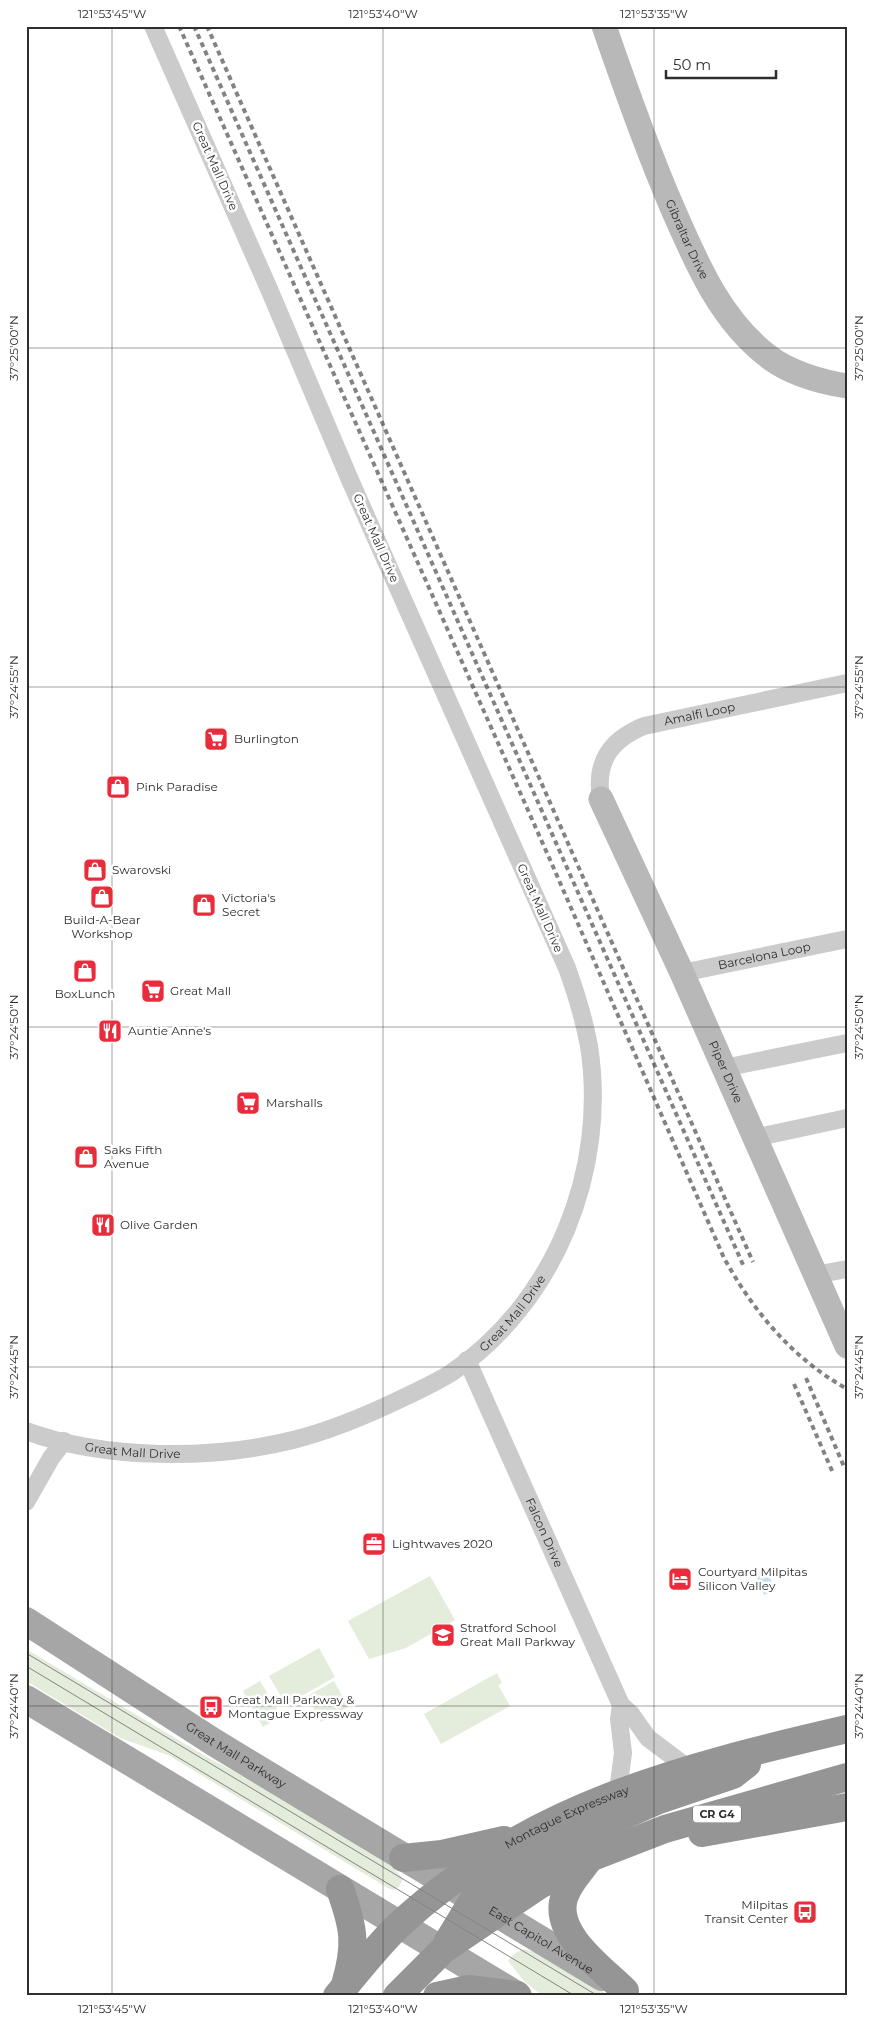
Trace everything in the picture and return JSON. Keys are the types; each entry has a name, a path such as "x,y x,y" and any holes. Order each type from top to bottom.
{"highway":[{"name":"Montague Expressway","path":"341,1992 399,1925 448,1884 520,1836 618,1791 688,1768 847,1729"},
{"path":"444,1949 474,1900 492,1885 593,1829 659,1800 732,1775 770,1747"},
{"name":"CR G4","path":"397,1996 444,1949 538,1886 590,1858 665,1829 847,1777"},
{"path":"629,1843 710,1832 847,1807"},
{"path":"403,1858 442,1854 520,1836"},
{"path":"590,1858 568,1888 563,1899 562,1911 565,1926 571,1938 629,1993"},
{"path":"340,1889 352,1929 354,1946 341,1992"},
{"path":"437,1996 469,1989 518,1995"}],"main road":[{"name":"Great Mall Parkway","path":"26,1621 215,1743 448,1884"},
{"path":"26,1699 518,1995"},
{"name":"East Capitol Avenue","path":"448,1884 629,1993"}],"street":[{"name":"Great Mall Drive","path":"28,1434 112,1449 158,1454 218,1452 264,1446 320,1432 379,1410 451,1373 503,1328 537,1285 571,1219 582,1185 591,1136 592,1090 585,1027 573,987 558,948 350,480 269,289 153,26"},
{"name":"Gibraltar Drive","path":"604,26 643,140 711,290 736,326 771,359 800,372 847,386"},
{"name":"Amalfi Loop","path":"602,799 599,787 605,756 617,741 633,730 644,726 847,683"},
{"name":"Piper Drive","path":"602,799 682,973 847,1346"},
{"name":"Barcelona Loop","path":"682,973 847,939"},
{"path":"724,1068 847,1043"},
{"path":"754,1138 847,1118"},
{"path":"815,1275 847,1269"},
{"name":"Falcon Drive","path":"467,1360 621,1705 631,1714 648,1738 688,1768"},
{"path":"26,1502 51,1458 64,1441"},
{"name":"Falcon Drive","path":"618,1791 624,1753 619,1719 621,1705"}],"green space":[{"path":"430,1576 455,1620 406,1648 369,1659 348,1621"},
{"path":"319,1648 335,1677 286,1705 269,1676"},
{"path":"26,1649 212,1760 248,1778 393,1867 403,1879 399,1887 393,1890 388,1888 168,1755 120,1738 26,1681"},
{"path":"497,1673 502,1683 498,1685 510,1706 441,1744 424,1714"},
{"path":"260,1681 281,1716 263,1727 243,1691"},
{"path":"334,1681 348,1707 321,1722 307,1696"},
{"path":"524,1949 541,1954 610,1996 543,1996 525,1982 508,1961 515,1953"}],"water":[{"path":"767,1570 775,1590 764,1595 756,1576"}],"tram line":[{"path":"26,1653 598,1996"},
{"path":"26,1666 575,1996"}],"railway":[{"path":"179,26 551,862 724,1258 748,1297 776,1332 809,1363 847,1389"},
{"path":"194,26 744,1267"},
{"path":"207,26 753,1262"},
{"path":"806,1378 845,1469"},
{"path":"794,1384 833,1473"}],"place":[{"name":"Burlington","path":"216,739"},
{"name":"Pink Paradise","path":"118,787"},
{"name":"Swarovski","path":"95,870"},
{"name":"Build-A-Bear Workshop","path":"102,897"},
{"name":"Victoria's Secret","path":"204,905"},
{"name":"BoxLunch","path":"85,971"},
{"name":"Great Mall","path":"153,991"},
{"name":"Auntie Anne's","path":"110,1031"},
{"name":"Marshalls","path":"248,1103"},
{"name":"Saks Fifth Avenue","path":"86,1157"},
{"name":"Olive Garden","path":"103,1225"},
{"name":"Lightwaves 2020","path":"374,1544"},
{"name":"Courtyard Milpitas Silicon Valley","path":"680,1579"},
{"name":"Stratford School Great Mall Parkway","path":"443,1635"},
{"name":"Great Mall Parkway & Montague Expressway","path":"211,1707"},
{"name":"Milpitas Transit Center","path":"805,1912"}]}
